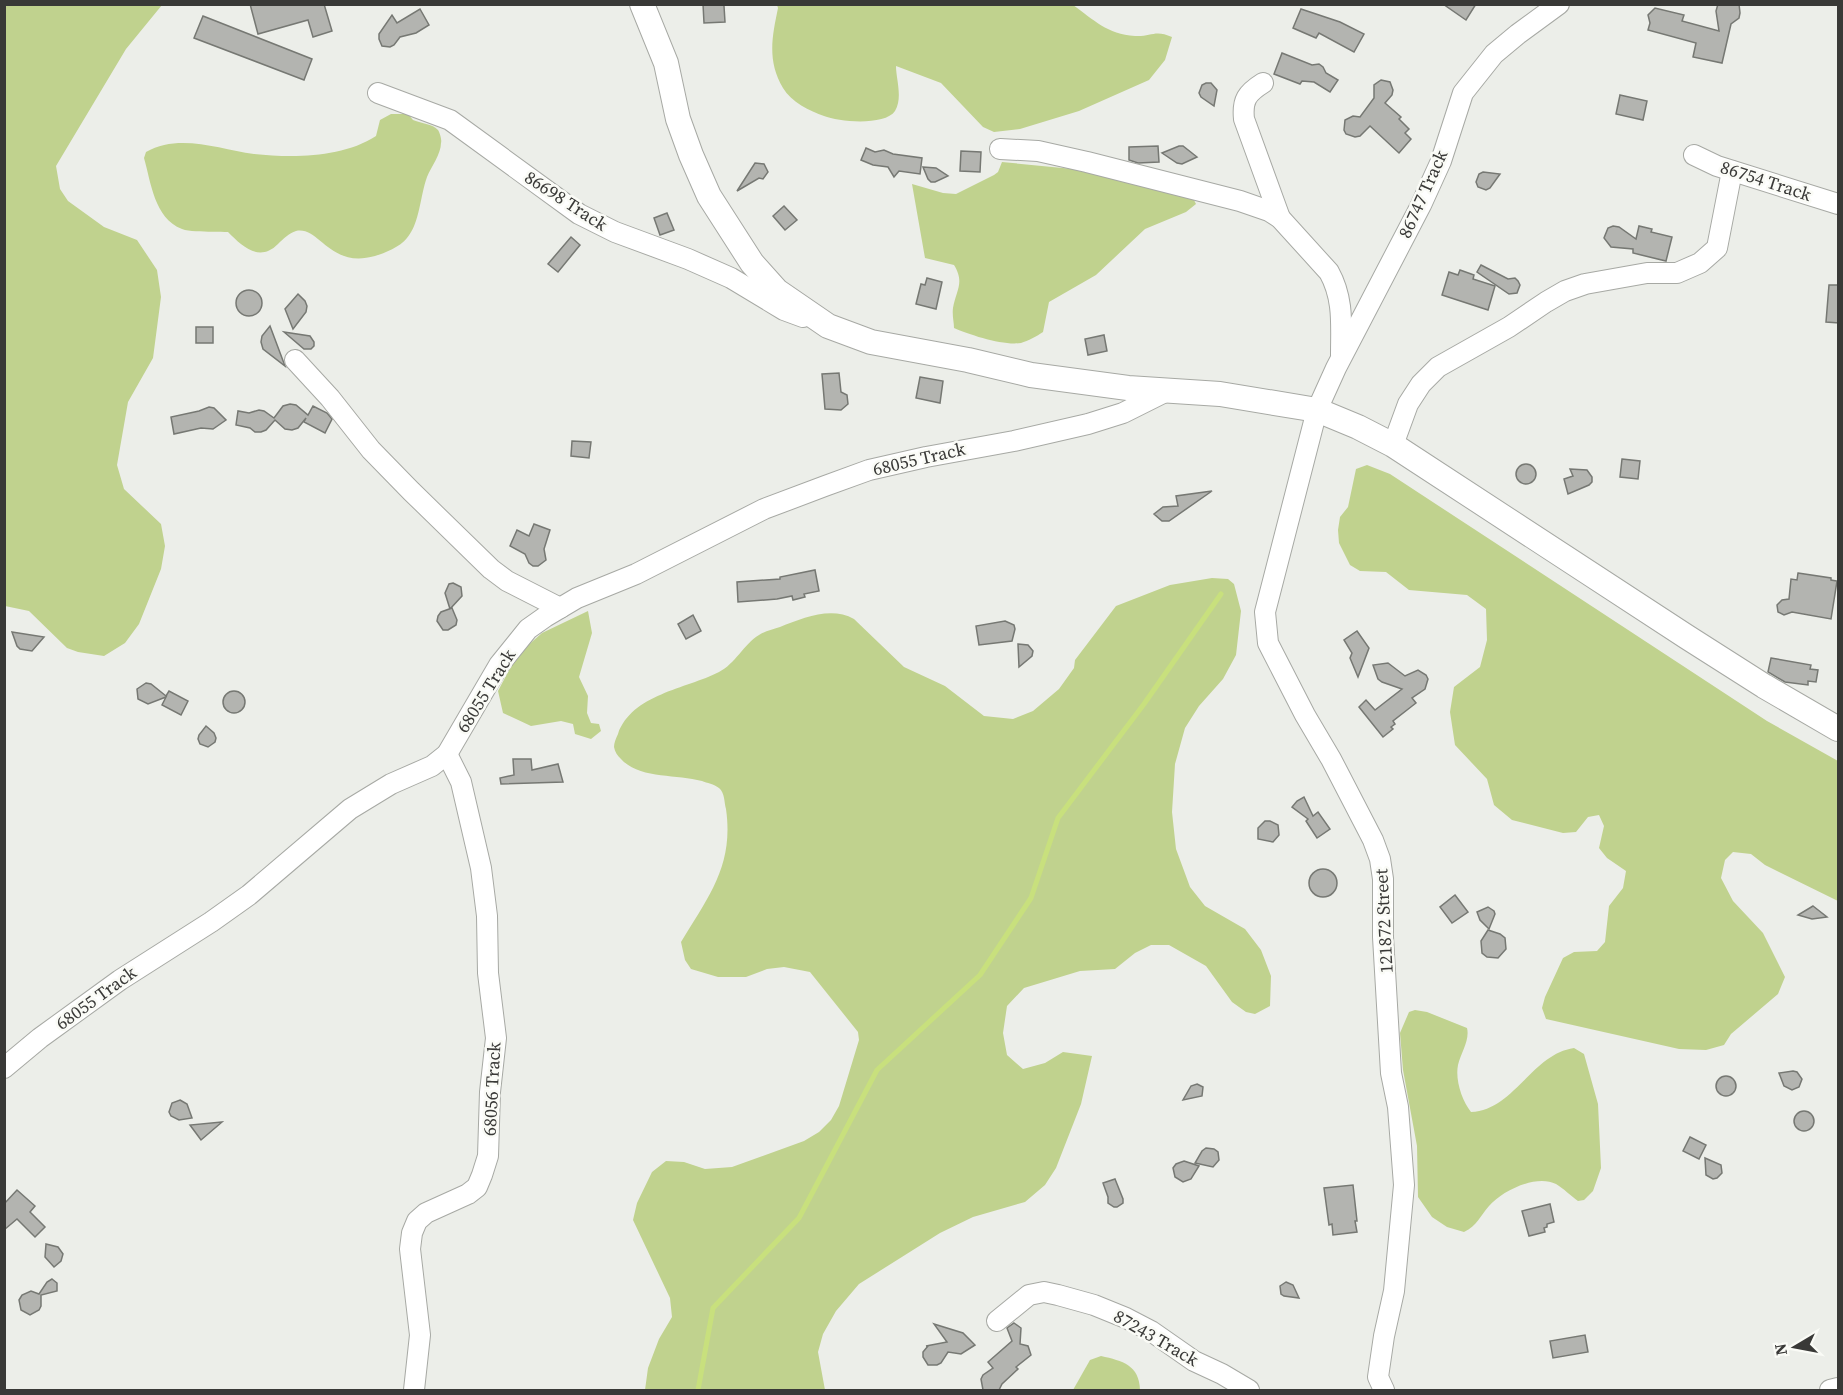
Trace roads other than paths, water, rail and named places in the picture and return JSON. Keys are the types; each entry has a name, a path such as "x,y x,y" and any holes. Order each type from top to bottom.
{"street":[{"path":"642,4 666,63 678,119 687,146 709,196 752,263 777,291 828,326 871,342 968,360 1031,375 1095,384 1220,394 1317,410 1393,445 1697,643 1839,729"},
{"name":"86747 Track","path":"1317,410 1341,357 1421,206 1441,161 1463,93 1494,54 1559,4"},
{"path":"1263,83 1246,95 1242,105 1244,118 1280,218"},
{"name":"86698 Track","path":"378,93 450,120 579,213 597,223 720,273 784,310 828,326"},
{"path":"1000,149 1038,152 1087,162 1239,201 1269,211 1280,218 1329,272 1335,282 1342,309 1341,357"},
{"name":"86754 Track","path":"1694,155 1717,166 1839,204"},
{"path":"1393,445 1408,404 1421,384 1438,367 1509,327 1546,302 1565,291 1585,284 1647,273 1677,273 1700,263 1717,248 1732,171"},
{"path":"295,360 330,398 371,450 491,569 507,581 560,608"},
{"name":"68055 Track","path":"4,1068 40,1038 120,980 249,895 350,809 391,784 432,766 447,754 498,665 514,645 528,629 577,598 671,557 764,509 869,470 1088,424 1123,413 1167,391"},
{"name":"121872 Street","path":"1317,410 1270,586 1265,612 1265,628 1268,644 1305,715 1332,759 1373,840 1380,859 1383,879 1383,938 1391,1073 1400,1116 1404,1185 1394,1291 1376,1386"},
{"name":"68056 Track","path":"414,1390 420,1335 410,1249 412,1233 417,1221 426,1213 468,1194 477,1187 489,1156 490,1092 496,1038 488,973 487,916 482,867 461,782 447,754"},
{"name":"87243 Track","path":"997,1321 1029,1295 1036,1293 1044,1292 1076,1300 1126,1318 1152,1331 1194,1361 1249,1390"},
{"path":"1830,1390 1839,1388"}],"waterway":[{"path":"698,1390 713,1308 799,1218 877,1070 980,975 1031,898 1058,818 1144,704 1221,594"}]}
